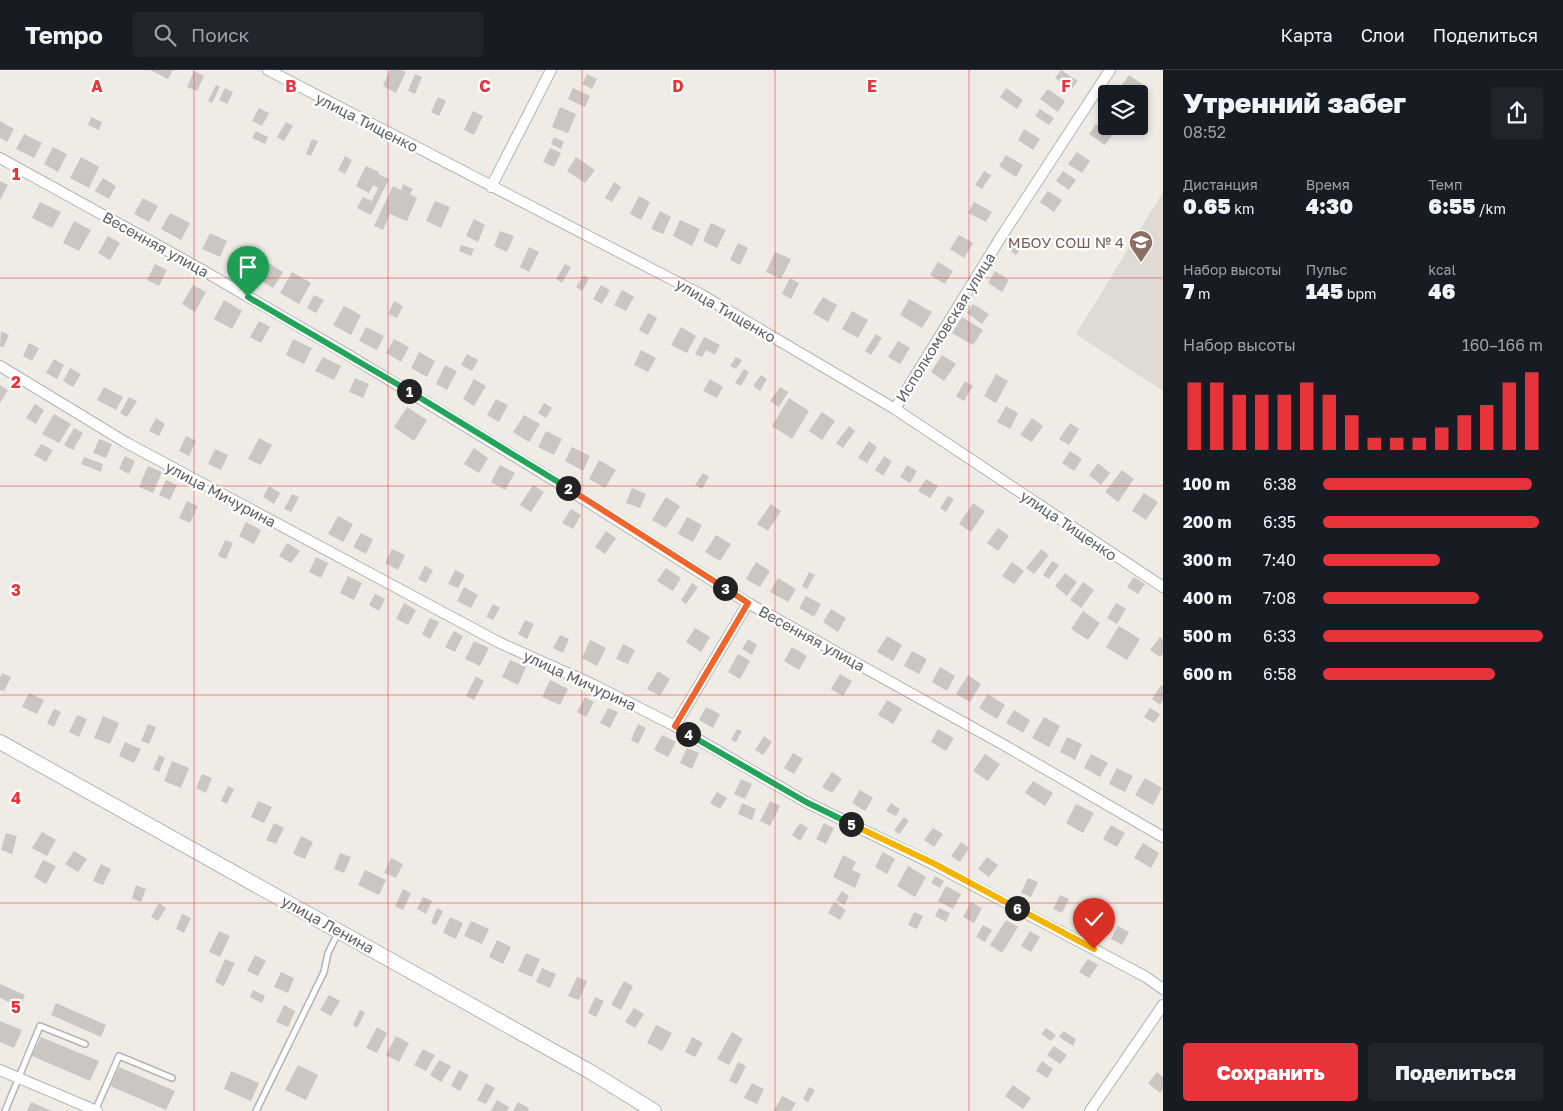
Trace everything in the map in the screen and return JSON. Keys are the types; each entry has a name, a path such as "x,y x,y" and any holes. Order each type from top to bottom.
{"main road":[{"name":"улица Ленина","path":"0,742 589,1071 654,1111"}],"street":[{"name":"улица Тищенко","path":"268,70 702,295 895,409 1163,587"},
{"path":"492,187 550,70"},
{"name":"Исполкомовская улица","path":"895,409 1001,237 1110,70"},
{"name":"Весенняя улица","path":"0,158 197,267 350,356 540,471 748,603 1163,837"},
{"name":"улица Мичурина","path":"0,366 125,442 492,639 594,684 675,726 806,802 935,864 1146,977 1163,989"},
{"path":"675,726 748,603"},
{"path":"1090,1111 1163,1005"},
{"path":"0,1070 96,1111"}],"lane":[{"path":"256,1111 324,972 328,953 340,931"},
{"path":"5,1111 40,1026 85,1044"},
{"path":"96,1111 119,1056 172,1078"}],"shaded area":[{"name":"МБОУ СОШ № 4","path":"1163,192 1163,391 1076,334"}],"building":[{"path":"150,70 173,70 168,79"},
{"path":"390,70 406,72 396,93 383,86"},
{"path":"1061,70 1078,81 1071,90 1055,78"},
{"path":"194,71 204,76 197,91 187,87"},
{"path":"415,74 422,77 415,94 408,91"},
{"path":"587,74 597,79 592,89 582,84"},
{"path":"1129,75 1142,84 1141,85 1122,85"},
{"path":"216,85 220,87 212,103 208,101"},
{"path":"225,88 233,92 227,104 219,100"},
{"path":"573,88 590,96 585,107 568,99"},
{"path":"1006,88 1023,100 1017,109 1000,97"},
{"path":"1048,89 1065,101 1058,112 1040,99"},
{"path":"438,97 446,101 439,116 431,112"},
{"path":"560,107 576,114 568,133 552,127"},
{"path":"259,108 269,113 262,126 252,121"},
{"path":"1040,109 1054,118 1049,125 1035,116"},
{"path":"473,111 483,116 474,135 464,130"},
{"path":"91,117 102,122 99,130 88,125"},
{"path":"0,121 14,129 7,142 0,138"},
{"path":"286,122 293,126 284,141 277,137"},
{"path":"1096,124 1098,125 1098,135 1112,135 1105,145 1089,134"},
{"path":"1024,129 1040,139 1033,150 1018,140"},
{"path":"256,131 268,137 265,144 252,138"},
{"path":"24,134 42,143 34,158 16,149"},
{"path":"554,137 564,142 561,149 551,144"},
{"path":"312,139 318,141 311,156 306,154"},
{"path":"53,147 67,154 58,172 44,164"},
{"path":"550,148 561,153 554,167 543,162"},
{"path":"1077,152 1090,161 1082,173 1068,164"},
{"path":"1006,155 1023,165 1016,177 999,166"},
{"path":"345,156 352,160 345,174 338,170"},
{"path":"81,157 99,167 89,188 70,178"},
{"path":"576,157 595,170 585,183 567,171"},
{"path":"366,166 389,179 371,215 357,208 363,197 372,201 378,188 373,185 369,193 356,186"},
{"path":"984,171 991,175 982,189 975,185"},
{"path":"1063,171 1076,180 1069,190 1056,181"},
{"path":"103,178 116,186 109,199 95,191"},
{"path":"0,181 8,185 0,200"},
{"path":"614,182 621,187 612,202 605,198"},
{"path":"403,184 413,189 410,194 417,198 407,221 390,214 383,230 374,226 393,186 401,190"},
{"path":"1048,191 1062,200 1054,212 1040,202"},
{"path":"639,196 650,202 641,220 630,214"},
{"path":"143,198 158,206 149,222 134,214"},
{"path":"435,201 450,207 441,228 426,221"},
{"path":"40,202 61,212 52,228 32,218"},
{"path":"974,202 992,212 986,222 968,213"},
{"path":"660,211 671,217 663,234 651,229"},
{"path":"170,213 190,223 181,240 161,229"},
{"path":"474,219 485,225 478,242 466,236"},
{"path":"680,220 700,229 692,246 673,236"},
{"path":"74,221 91,230 79,251 63,243"},
{"path":"711,223 726,230 717,248 703,241"},
{"path":"500,231 514,236 507,252 494,246"},
{"path":"210,233 227,241 220,257 202,249"},
{"path":"959,235 973,243 964,258 950,249"},
{"path":"108,236 120,243 110,260 98,253"},
{"path":"1020,238 1025,241 1016,255 1011,251"},
{"path":"738,243 748,248 740,265 730,260"},
{"path":"461,245 474,249 471,256 459,251"},
{"path":"241,246 259,257 250,273 231,263"},
{"path":"529,247 539,252 529,272 520,267"},
{"path":"775,252 791,259 781,279 766,272"},
{"path":"265,261 283,272 273,288 255,277"},
{"path":"938,262 953,271 945,284 930,275"},
{"path":"155,264 167,270 159,286 147,280"},
{"path":"565,264 571,267 562,283 556,279"},
{"path":"995,271 1009,280 1002,292 988,283"},
{"path":"292,272 311,283 299,304 280,293"},
{"path":"584,275 589,279 582,291 576,287"},
{"path":"790,278 799,283 791,299 782,294"},
{"path":"193,285 206,292 195,312 182,304"},
{"path":"601,285 610,290 602,304 593,299"},
{"path":"622,290 634,297 626,311 614,305"},
{"path":"314,295 324,300 316,313 307,308"},
{"path":"823,297 837,305 828,322 813,313"},
{"path":"909,299 932,312 922,328 900,315"},
{"path":"224,300 242,311 232,329 214,319"},
{"path":"394,301 403,306 397,318 388,314"},
{"path":"973,304 989,314 982,324 967,313"},
{"path":"344,306 361,315 351,335 333,325"},
{"path":"852,311 868,320 858,338 842,329"},
{"path":"648,313 657,318 648,335 639,330"},
{"path":"962,317 983,330 973,345 952,333"},
{"path":"259,321 270,327 261,343 250,337"},
{"path":"366,327 384,336 377,350 359,341"},
{"path":"681,327 696,336 687,353 671,345"},
{"path":"1,331 9,335 3,348 0,346"},
{"path":"876,334 882,338 871,355 865,351"},
{"path":"704,337 720,345 715,355 706,350 702,357 695,354"},
{"path":"293,339 312,348 304,364 286,355"},
{"path":"394,339 409,347 401,362 386,353"},
{"path":"898,341 910,348 900,364 888,357"},
{"path":"29,343 39,348 32,361 23,356"},
{"path":"641,350 656,358 648,372 634,365"},
{"path":"419,352 435,361 427,377 411,368"},
{"path":"467,354 478,360 472,371 461,365"},
{"path":"942,355 956,364 944,381 931,372"},
{"path":"323,357 341,366 334,380 315,371"},
{"path":"736,357 742,360 736,369 730,366"},
{"path":"54,359 64,365 57,379 46,373"},
{"path":"445,365 457,371 447,390 436,384"},
{"path":"70,368 81,374 73,387 63,381"},
{"path":"744,369 749,372 741,386 735,383"},
{"path":"996,374 1008,381 996,403 984,396"},
{"path":"761,375 767,379 760,391 753,386"},
{"path":"355,378 369,384 363,398 349,392"},
{"path":"474,379 486,386 474,406 463,399"},
{"path":"710,379 723,387 717,398 703,391"},
{"path":"965,381 973,386 964,401 956,396"},
{"path":"0,385 8,390 0,403"},
{"path":"104,387 123,397 116,410 97,400"},
{"path":"780,387 788,392 779,407 770,401"},
{"path":"129,397 137,401 127,417 120,413"},
{"path":"789,398 809,411 792,439 772,426"},
{"path":"496,399 508,405 499,422 487,415"},
{"path":"544,403 552,408 546,418 538,413"},
{"path":"35,404 44,410 36,424 26,418"},
{"path":"1006,406 1018,413 1010,429 997,422"},
{"path":"407,407 427,420 414,441 394,427"},
{"path":"822,412 835,421 822,440 809,431"},
{"path":"54,414 71,424 59,443 42,434"},
{"path":"524,415 540,424 529,442 513,432"},
{"path":"156,418 165,424 159,436 149,431"},
{"path":"1032,418 1043,426 1032,442 1020,435"},
{"path":"1070,423 1079,429 1069,445 1059,439"},
{"path":"849,426 855,431 843,448 836,443"},
{"path":"74,428 83,433 73,450 64,445"},
{"path":"546,431 562,439 554,455 538,447"},
{"path":"186,436 196,441 189,456 179,451"},
{"path":"259,438 272,445 261,465 248,459"},
{"path":"99,439 112,444 106,458 93,453"},
{"path":"869,441 877,447 867,463 858,458"},
{"path":"41,444 53,450 46,462 34,455"},
{"path":"572,447 590,456 583,471 565,461"},
{"path":"474,448 488,458 479,473 464,464"},
{"path":"215,449 228,455 221,470 208,464"},
{"path":"1070,451 1082,459 1074,471 1062,463"},
{"path":"125,456 135,461 129,474 119,469"},
{"path":"884,456 892,461 883,476 875,470"},
{"path":"84,457 103,464 101,472 81,464"},
{"path":"599,460 616,470 605,488 589,479"},
{"path":"1098,463 1110,473 1101,485 1089,475"},
{"path":"500,465 515,473 505,490 491,482"},
{"path":"907,465 917,471 910,483 900,477"},
{"path":"148,466 162,472 153,493 139,487"},
{"path":"1122,470 1134,479 1118,502 1105,492"},
{"path":"703,473 709,477 702,489 695,485"},
{"path":"926,479 938,486 930,498 918,491"},
{"path":"166,480 177,485 170,500 159,495"},
{"path":"533,485 544,492 531,512 520,505"},
{"path":"269,486 280,493 274,504 263,497"},
{"path":"632,488 646,494 640,508 626,503"},
{"path":"1144,493 1158,502 1146,520 1132,511"},
{"path":"292,494 299,497 291,512 284,509"},
{"path":"948,496 954,499 946,512 940,508"},
{"path":"666,497 680,506 666,528 652,520"},
{"path":"187,501 198,506 190,523 179,518"},
{"path":"973,503 985,511 971,532 959,524"},
{"path":"771,504 781,511 768,531 757,524"},
{"path":"571,509 581,515 573,529 562,523"},
{"path":"338,516 353,524 343,542 328,534"},
{"path":"687,517 702,525 693,542 678,534"},
{"path":"246,522 261,530 254,544 239,536"},
{"path":"998,528 1009,536 998,551 987,543"},
{"path":"606,531 616,538 605,554 595,547"},
{"path":"361,533 373,539 366,554 353,547"},
{"path":"716,535 731,544 720,561 705,552"},
{"path":"225,540 233,543 226,559 218,556"},
{"path":"287,543 300,551 291,563 279,556"},
{"path":"392,549 405,555 398,570 385,563"},
{"path":"1041,549 1049,555 1034,574 1026,568"},
{"path":"316,557 328,563 321,578 309,572"},
{"path":"1052,561 1059,565 1049,579 1043,575"},
{"path":"756,562 770,571 760,587 746,579"},
{"path":"1012,562 1024,571 1014,584 1002,576"},
{"path":"425,566 433,570 426,583 418,579"},
{"path":"666,568 681,578 673,591 657,581"},
{"path":"455,570 465,575 458,588 448,584"},
{"path":"809,572 815,575 807,589 802,586"},
{"path":"1065,573 1077,582 1067,596 1055,586"},
{"path":"348,576 362,583 354,600 340,593"},
{"path":"1134,577 1145,584 1138,594 1127,587"},
{"path":"778,578 796,589 788,602 770,592"},
{"path":"1083,582 1094,590 1081,608 1070,600"},
{"path":"692,583 698,587 686,604 681,600"},
{"path":"464,587 478,595 471,608 457,601"},
{"path":"375,594 385,599 379,611 369,605"},
{"path":"806,596 821,604 814,617 799,608"},
{"path":"404,603 416,610 408,625 396,619"},
{"path":"1116,603 1126,609 1117,624 1107,618"},
{"path":"493,604 500,608 493,620 486,617"},
{"path":"831,609 846,618 838,632 823,622"},
{"path":"1083,611 1100,623 1088,640 1071,629"},
{"path":"430,618 439,622 430,639 422,634"},
{"path":"525,620 534,624 527,639 518,634"},
{"path":"1119,626 1140,639 1127,660 1106,647"},
{"path":"695,628 710,637 701,652 686,642"},
{"path":"454,631 463,636 455,652 445,647"},
{"path":"560,635 569,639 563,653 553,648"},
{"path":"887,636 902,645 893,661 877,652"},
{"path":"1160,637 1163,640 1163,654 1160,657 1150,650"},
{"path":"748,639 757,645 752,655 742,649"},
{"path":"590,640 606,648 597,666 582,658"},
{"path":"474,641 489,648 480,666 465,659"},
{"path":"623,644 635,650 628,664 616,659"},
{"path":"792,647 807,656 799,670 784,661"},
{"path":"912,651 927,659 919,674 904,666"},
{"path":"738,654 750,661 740,679 728,672"},
{"path":"510,660 526,667 518,685 502,677"},
{"path":"940,667 955,676 947,691 932,682"},
{"path":"658,671 670,679 660,696 647,689"},
{"path":"2,673 11,677 4,691 0,690"},
{"path":"840,674 852,681 843,696 831,689"},
{"path":"968,675 981,684 970,702 956,694"},
{"path":"476,676 484,681 474,700 466,696"},
{"path":"550,680 568,689 560,705 542,697"},
{"path":"1161,685 1163,686 1163,700 1160,705 1152,699"},
{"path":"29,693 44,700 37,714 22,707"},
{"path":"988,694 1005,705 997,719 979,708"},
{"path":"585,697 594,702 586,717 577,712"},
{"path":"887,700 902,709 893,724 878,715"},
{"path":"706,707 720,714 713,728 699,720"},
{"path":"608,708 618,712 610,728 600,723"},
{"path":"1150,708 1160,714 1154,723 1144,717"},
{"path":"54,709 61,712 54,727 47,723"},
{"path":"1014,710 1030,720 1023,733 1006,723"},
{"path":"77,715 87,719 79,737 69,732"},
{"path":"103,716 119,723 110,744 94,738"},
{"path":"1044,717 1060,726 1049,747 1032,738"},
{"path":"148,724 156,727 149,744 141,741"},
{"path":"638,724 646,728 638,744 631,740"},
{"path":"737,729 742,731 736,742 731,740"},
{"path":"938,729 954,738 946,751 931,742"},
{"path":"662,735 676,742 668,757 654,750"},
{"path":"764,736 772,742 763,755 755,750"},
{"path":"1067,737 1082,744 1075,760 1060,752"},
{"path":"125,742 141,749 134,763 119,756"},
{"path":"687,748 699,753 692,769 680,763"},
{"path":"793,753 803,759 794,774 784,768"},
{"path":"985,754 1000,764 988,781 973,771"},
{"path":"1091,754 1108,763 1100,777 1084,768"},
{"path":"159,755 165,758 159,772 153,769"},
{"path":"172,761 189,768 181,788 164,781"},
{"path":"1117,768 1133,776 1125,792 1109,784"},
{"path":"832,772 842,779 832,793 822,787"},
{"path":"202,774 212,778 206,793 196,788"},
{"path":"1145,778 1162,788 1153,805 1135,795"},
{"path":"741,779 752,784 745,799 734,794"},
{"path":"1033,781 1053,793 1045,806 1025,793"},
{"path":"228,786 234,789 227,804 221,801"},
{"path":"860,790 873,798 865,811 852,803"},
{"path":"717,792 727,798 720,809 710,803"},
{"path":"258,801 272,807 264,823 251,817"},
{"path":"770,801 780,806 770,826 760,821"},
{"path":"742,803 756,809 752,820 738,814"},
{"path":"891,803 900,809 896,816 886,811"},
{"path":"1076,804 1094,813 1083,833 1066,823"},
{"path":"904,817 909,821 899,834 894,830"},
{"path":"274,823 284,828 276,844 266,840"},
{"path":"800,823 808,828 800,841 792,835"},
{"path":"824,823 834,828 826,844 816,839"},
{"path":"1111,825 1125,833 1117,847 1103,839"},
{"path":"933,828 943,834 934,847 924,840"},
{"path":"42,832 56,840 47,856 32,848"},
{"path":"6,833 17,836 12,854 1,850"},
{"path":"301,836 313,842 305,859 293,854"},
{"path":"961,842 969,848 960,862 951,856"},
{"path":"1143,843 1159,853 1151,868 1134,858"},
{"path":"74,851 87,859 78,872 65,864"},
{"path":"883,852 895,859 887,874 875,867"},
{"path":"340,853 351,857 344,873 334,869"},
{"path":"843,855 856,862 852,870 861,874 855,888 833,877"},
{"path":"987,857 998,865 989,877 978,869"},
{"path":"391,858 403,864 396,878 384,873"},
{"path":"43,860 56,866 46,884 34,877"},
{"path":"101,864 111,869 103,885 93,881"},
{"path":"908,866 926,877 915,897 897,886"},
{"path":"365,870 386,880 379,895 358,885"},
{"path":"935,876 944,881 940,888 931,883"},
{"path":"1028,878 1038,882 1031,897 1021,893"},
{"path":"136,885 146,889 141,902 132,898"},
{"path":"946,886 961,894 953,909 938,901"},
{"path":"403,889 411,893 403,910 395,906"},
{"path":"842,891 849,896 844,905 836,900"},
{"path":"1060,895 1069,899 1062,913 1053,909"},
{"path":"423,897 432,901 426,914 417,909"},
{"path":"834,902 846,910 840,920 828,913"},
{"path":"971,902 982,908 974,923 963,917"},
{"path":"159,903 166,908 158,921 151,917"},
{"path":"437,908 443,911 436,925 431,923"},
{"path":"939,908 950,913 946,922 935,916"},
{"path":"1089,911 1101,917 1095,929 1083,923"},
{"path":"914,912 923,916 917,929 908,925"},
{"path":"182,914 191,918 184,933 176,929"},
{"path":"450,917 463,923 456,939 443,933"},
{"path":"1006,920 1018,927 1002,953 990,945"},
{"path":"471,921 489,929 482,944 464,936"},
{"path":"983,925 992,930 985,942 976,937"},
{"path":"1118,926 1129,932 1122,945 1111,939"},
{"path":"219,931 230,936 220,957 209,952"},
{"path":"1030,931 1040,937 1031,952 1021,946"},
{"path":"497,940 511,947 503,964 489,957"},
{"path":"526,953 540,959 532,977 518,971"},
{"path":"255,955 266,961 258,976 247,971"},
{"path":"225,959 235,963 224,986 215,982"},
{"path":"1088,959 1098,965 1089,978 1079,972"},
{"path":"542,968 556,974 550,988 536,982"},
{"path":"281,972 294,978 288,993 274,987"},
{"path":"577,977 587,981 579,1000 568,996"},
{"path":"624,981 633,986 621,1010 611,1005"},
{"path":"0,984 25,995 20,1007 0,998"},
{"path":"253,990 265,996 262,1003 250,997"},
{"path":"329,995 340,1001 331,1016 320,1010"},
{"path":"595,997 604,1001 596,1017 588,1013"},
{"path":"56,1003 106,1025 101,1037 51,1015"},
{"path":"284,1005 295,1011 288,1027 276,1022"},
{"path":"634,1008 644,1014 635,1028 625,1022"},
{"path":"360,1010 365,1013 357,1028 353,1025"},
{"path":"0,1021 22,1030 14,1048 0,1042"},
{"path":"656,1025 672,1033 662,1051 647,1043"},
{"path":"377,1027 387,1033 377,1053 366,1048"},
{"path":"1046,1028 1056,1035 1051,1041 1041,1034"},
{"path":"1063,1031 1076,1039 1073,1046 1059,1037"},
{"path":"732,1032 743,1039 729,1065 717,1059"},
{"path":"396,1036 409,1043 399,1062 386,1055"},
{"path":"41,1037 99,1061 90,1081 32,1056"},
{"path":"692,1037 703,1043 695,1057 685,1052"},
{"path":"1054,1046 1067,1055 1060,1064 1047,1055"},
{"path":"423,1049 435,1055 426,1071 414,1065"},
{"path":"439,1060 451,1066 441,1082 430,1075"},
{"path":"1042,1061 1053,1069 1047,1078 1036,1071"},
{"path":"738,1062 746,1066 737,1084 729,1081"},
{"path":"298,1065 318,1075 306,1100 285,1090"},
{"path":"119,1067 175,1091 166,1110 110,1086"},
{"path":"459,1070 469,1075 460,1091 451,1086"},
{"path":"231,1071 259,1083 251,1101 224,1089"},
{"path":"1157,1072 1163,1077 1163,1089 1160,1093 1148,1083"},
{"path":"486,1083 495,1088 486,1104 477,1100"},
{"path":"752,1083 764,1089 757,1104 744,1098"},
{"path":"1013,1085 1031,1098 1023,1109 1005,1096"},
{"path":"809,1087 815,1090 808,1102 803,1099"},
{"path":"782,1096 796,1103 791,1111 774,1111"},
{"path":"497,1100 509,1107 507,1111 491,1111"},
{"path":"31,1102 52,1111 27,1111"},
{"path":"518,1102 529,1108 528,1111 513,1111"}],"place":[{"name":"МБОУ СОШ № 4","path":"1141,263"}],"route":[{"path":"248,297 350,356 540,471 748,603 675,726 806,802 935,864 1094,949"}]}
